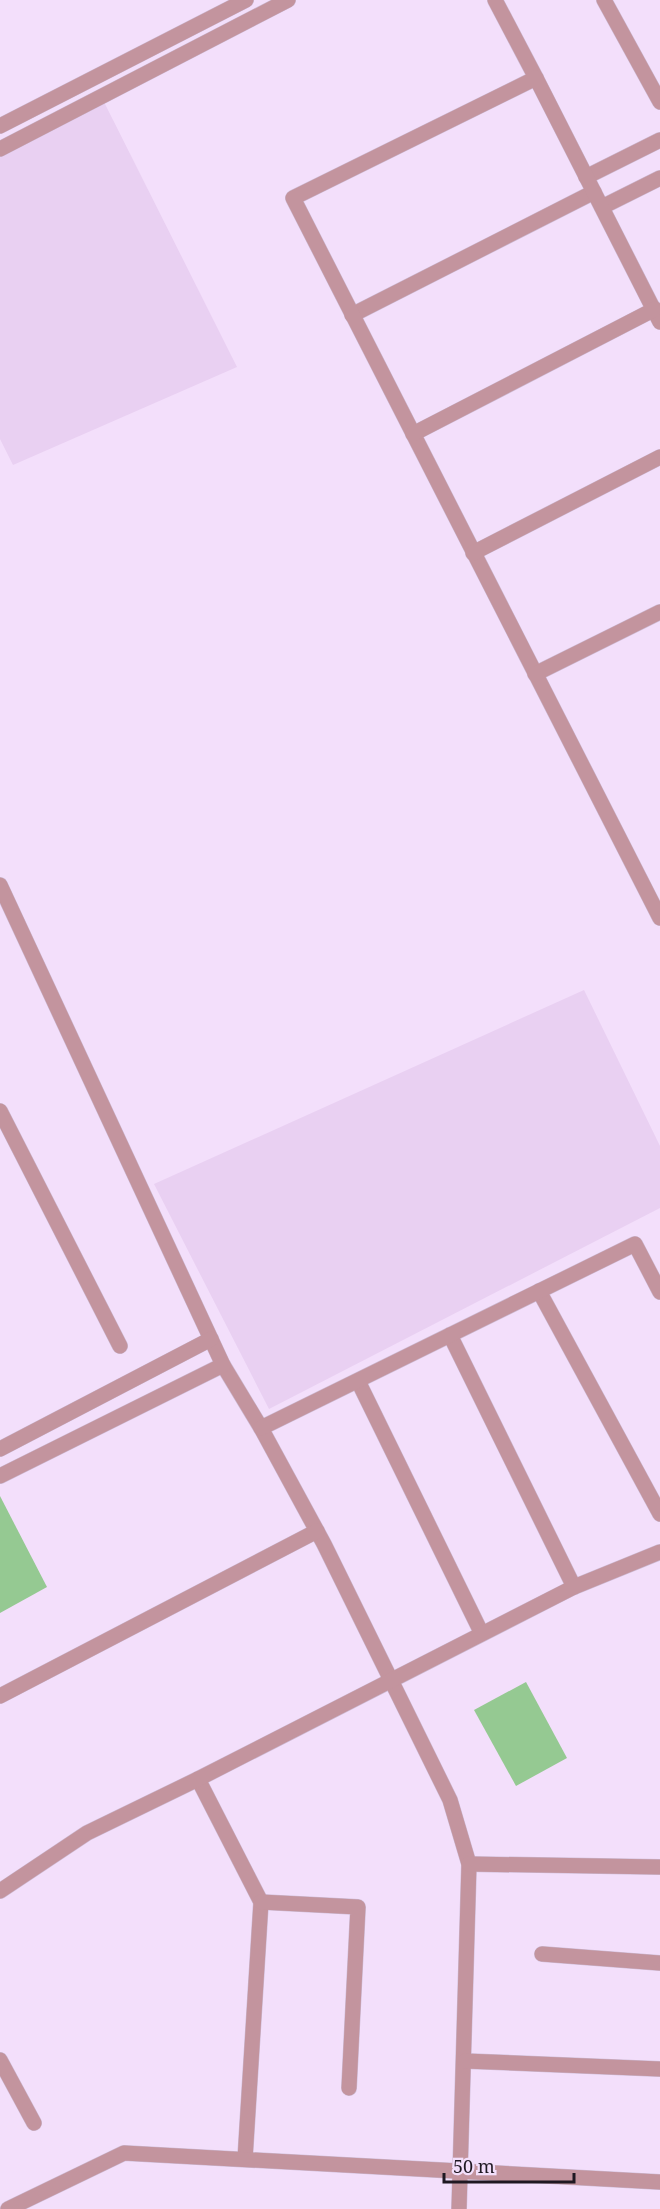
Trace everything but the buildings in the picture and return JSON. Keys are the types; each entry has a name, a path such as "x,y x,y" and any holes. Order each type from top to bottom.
{"street":[{"path":"0,126 246,0"},
{"path":"0,148 288,0"},
{"path":"413,434 658,316 495,0"},
{"path":"604,0 660,102"},
{"path":"536,78 293,198 660,918"},
{"path":"586,177 660,140"},
{"path":"602,207 660,178"},
{"path":"352,315 594,192"},
{"path":"473,553 660,457"},
{"path":"534,674 660,612"},
{"path":"0,885 223,1365 261,1428 317,1531 450,1800 469,1864 459,2209"},
{"path":"0,1111 120,1346"},
{"path":"261,1428 634,1244 660,1292"},
{"path":"539,1291 660,1514"},
{"path":"450,1335 574,1587"},
{"path":"0,1449 211,1339"},
{"path":"0,1476 223,1365"},
{"path":"358,1381 481,1632"},
{"path":"0,1696 317,1531"},
{"path":"0,1891 87,1833 198,1779 481,1632 574,1587 660,1552"},
{"path":"198,1779 261,1902 245,2159"},
{"path":"469,1864 660,1867"},
{"path":"261,1902 358,1907 349,2088"},
{"path":"542,1954 660,1963"},
{"path":"0,2060 34,2123"},
{"path":"465,2061 660,2069"},
{"path":"8,2209 124,2153 461,2174 660,2182"}],"shaded area":[{"path":"104,102 237,367 13,465 0,439 0,155"},
{"path":"584,990 660,1146 660,1208 269,1409 154,1184"}],"green space":[{"path":"0,1496 47,1587 0,1613"},
{"path":"526,1682 567,1758 516,1786 474,1710"}]}
